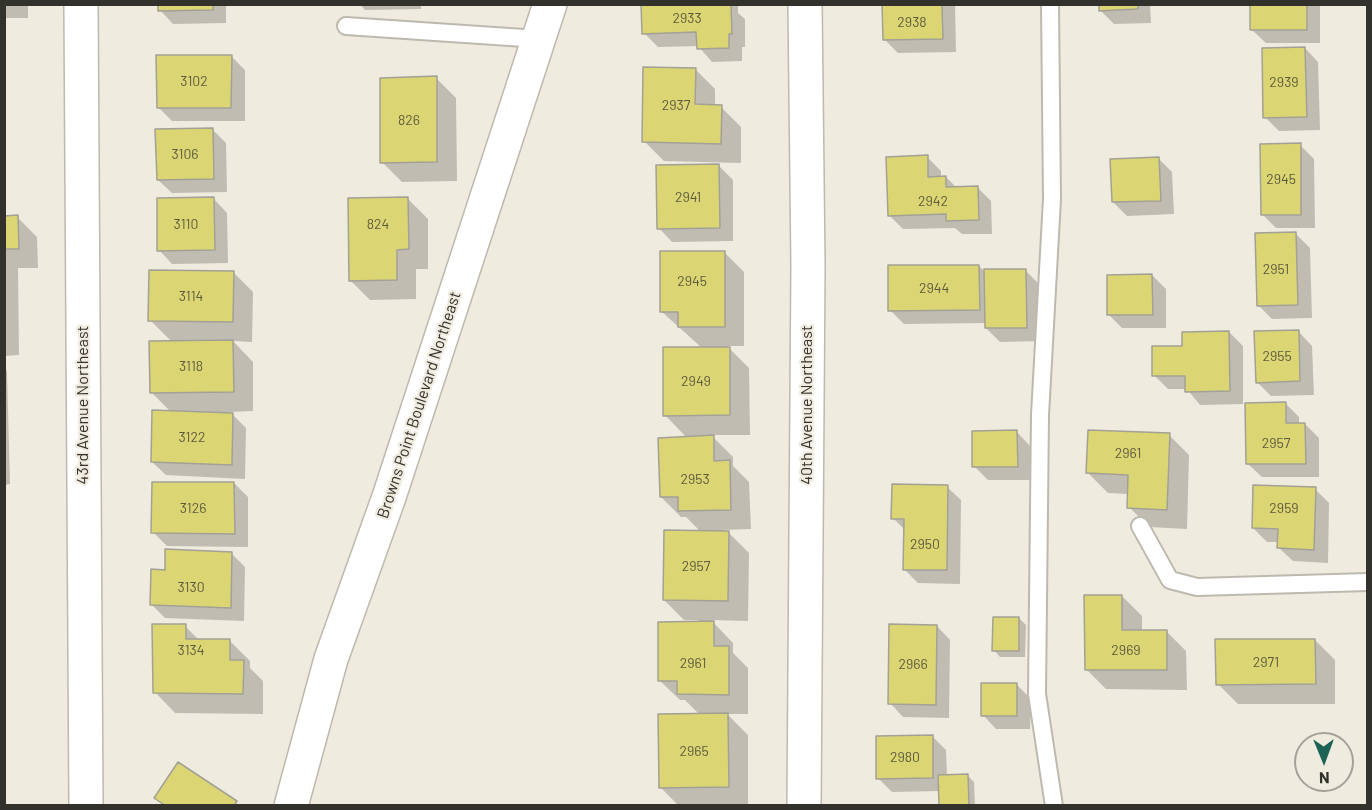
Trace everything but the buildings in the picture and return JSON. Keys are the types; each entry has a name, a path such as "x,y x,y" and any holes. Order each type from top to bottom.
{"street":[{"name":"43rd Avenue Northeast","path":"81,4 86,806"},
{"name":"Browns Point Boulevard Northeast","path":"291,806 331,659 389,497 550,4"},
{"name":"40th Avenue Northeast","path":"804,806 808,279 805,4"}],"lane":[{"path":"1050,4 1052,199 1040,415 1037,694 1054,806"},
{"path":"346,26 538,39"},
{"path":"1140,526 1170,580 1197,587 1368,582"}]}
